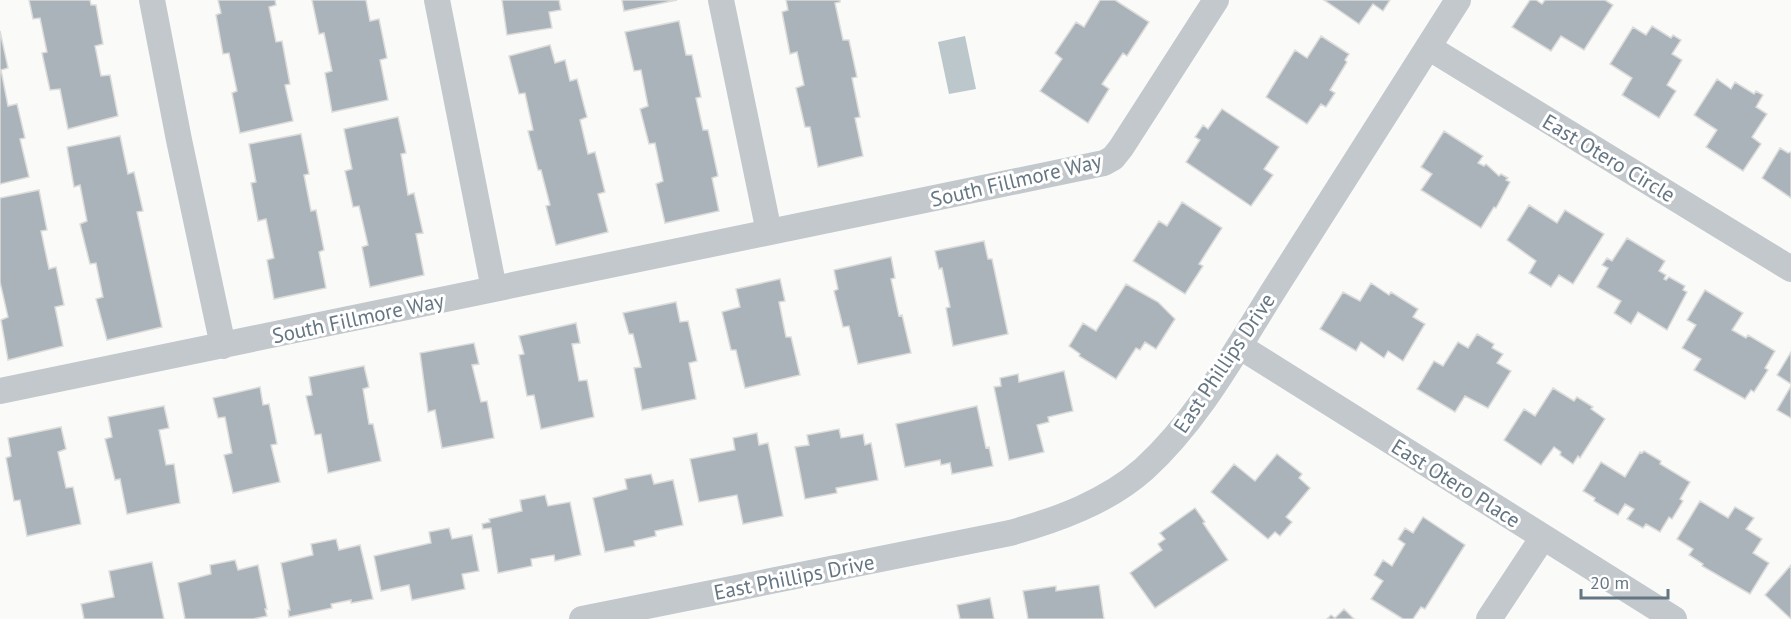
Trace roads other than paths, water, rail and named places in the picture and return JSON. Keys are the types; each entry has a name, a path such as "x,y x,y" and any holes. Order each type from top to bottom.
{"street":[{"path":"152,0 223,346"},
{"path":"437,0 494,289"},
{"path":"721,0 769,232"},
{"name":"South Fillmore Way","path":"0,391 1104,163 1113,158 1121,148 1216,0"},
{"name":"East Phillips Drive","path":"582,619 1010,533 1056,520 1104,497 1143,470 1186,424 1239,346 1458,0"},
{"name":"East Otero Circle","path":"1428,47 1791,269"},
{"name":"East Otero Place","path":"1239,346 1674,619"},
{"path":"1489,619 1543,537"}]}
